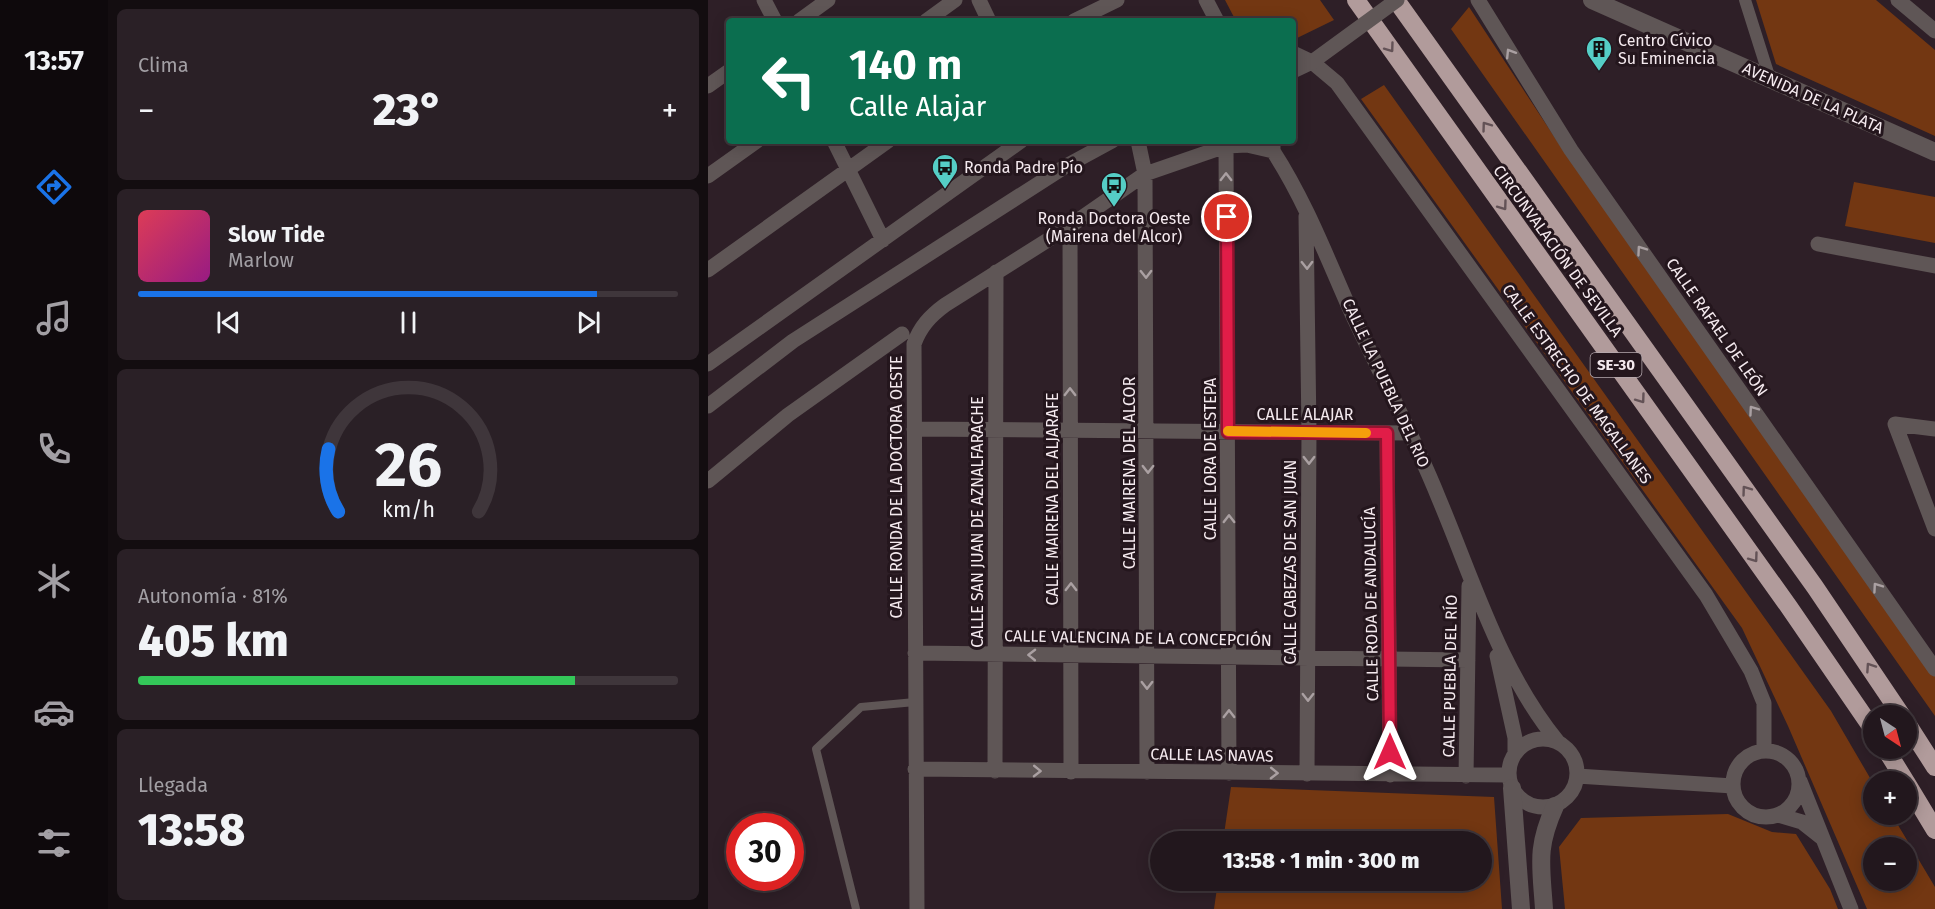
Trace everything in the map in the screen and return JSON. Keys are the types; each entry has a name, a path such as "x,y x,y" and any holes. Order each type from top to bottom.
{"highway":[{"name":"CIRCUNVALACIÓN DE SEVILLA","path":"1356,0 1789,607 1863,715"},
{"name":"CIRCUNVALACIÓN DE SEVILLA","path":"1396,0 1815,587 1895,705"},
{"path":"1917,739 1935,767"},
{"path":"1917,800 1935,830"}],"street":[{"path":"764,0 773,18"},
{"path":"803,18 828,0"},
{"path":"930,18 955,0"},
{"path":"978,0 987,18"},
{"path":"1080,18 1117,0"},
{"path":"1206,0 1215,18"},
{"path":"1296,70 1312,62 1396,0"},
{"name":"CALLE RAFAEL DE LEÓN","path":"1478,0 1571,150 1935,669"},
{"name":"AVENIDA DE LA PLATA","path":"1592,0 1935,152"},
{"path":"1745,0 1770,79"},
{"path":"1898,0 1935,31"},
{"path":"1296,54 1312,62"},
{"name":"CALLE ESTRECHO DE MAGALLANES","path":"1312,62 1337,82 1706,595 1751,671 1764,703 1764,751"},
{"path":"708,86 726,73"},
{"path":"708,176 753,144"},
{"path":"835,144 883,240"},
{"path":"708,270 884,144"},
{"path":"710,357 883,240 1017,144"},
{"path":"708,406 793,341 1056,172 1107,144"},
{"name":"CALLE MAIRENA DEL ALCOR","path":"1139,144 1145,174 1148,431 1147,772"},
{"path":"708,481 788,415 902,334 919,331 930,316 945,305 1070,226 1145,174 1226,146 1273,146"},
{"name":"CALLE LORA DE ESTEPA","path":"1226,146 1229,773"},
{"name":"CALLE LA PUEBLA DEL RIO","path":"1273,146 1306,207 1314,241 1438,497 1491,630"},
{"name":"CALLE MAIRENA DEL ALJARAFE","path":"1070,226 1071,771"},
{"name":"CALLE CABEZAS DE SAN JUAN","path":"1307,774 1309,432 1314,241"},
{"path":"1818,244 1935,266"},
{"name":"CALLE SAN JUAN DE AZNALFARACHE","path":"995,771 996,272"},
{"name":"CALLE RONDA DE LA DOCTORA OESTE","path":"916,909 914,344 919,331"},
{"path":"1935,429 1895,424 1935,529"},
{"name":"CALLE ALAJAR","path":"914,429 1409,433"},
{"name":"CALLE RODA DE ANDALUCÍA","path":"1387,433 1390,775"},
{"name":"CALLE PUEBLA DEL RÍO","path":"1466,776 1470,577"},
{"path":"1491,630 1539,720 1573,756 1577,776 1570,794 1555,806 1545,828 1540,852 1544,909"},
{"path":"1491,630 1515,738 1510,782 1521,909"},
{"name":"CALLE VALENCINA DE LA CONCEPCIÓN","path":"915,653 1468,660"},
{"path":"1515,753 1535,740 1558,742"},
{"path":"1824,839 1802,822 1778,815 1758,816 1748,812 1740,805 1733,786 1738,766 1754,753 1764,751 1775,752 1792,762 1824,839 1851,909"},
{"name":"CALLE LAS NAVAS","path":"915,769 1466,776 1510,782"},
{"path":"1577,776 1733,786"},
{"path":"1778,815 1795,802 1800,781"},
{"path":"1510,782 1518,797 1535,807 1555,806"}],"lane":[{"path":"856,909 816,748 861,707 915,702"}],"shaded area":[{"path":"1225,0 1320,0 1334,20 1296,39 1296,18 1234,18"},
{"path":"1756,0 1876,0 1935,50 1935,136 1776,64"},
{"path":"1469,7 1563,150 1935,676 1935,716 1451,29"},
{"path":"1384,85 1831,711 1866,771 1863,771 1863,825 1898,825 1905,837 1863,837 1863,891 1917,891 1917,857 1935,887 1935,909 1867,909 1788,726 1742,628 1361,99"},
{"path":"1854,182 1935,197 1935,243 1845,226"},
{"path":"1231,787 1494,797 1502,909 1214,909 1217,891 1492,891 1492,831 1224,831"},
{"path":"1728,814 1772,832 1796,834 1830,889 1838,909 1565,909 1559,847 1581,818"}],"slow traffic":[{"path":"1228,431 1366,433"}],"place":[{"name":"Centro Cívico Su Eminencia","path":"1599,72"},
{"name":"Ronda Padre Pío","path":"945,190"},
{"name":"Ronda Doctora Oeste (Mairena del Alcor)","path":"1114,208"}],"route":[{"path":"1227,217 1228,432 1387,433 1390,752"}]}
